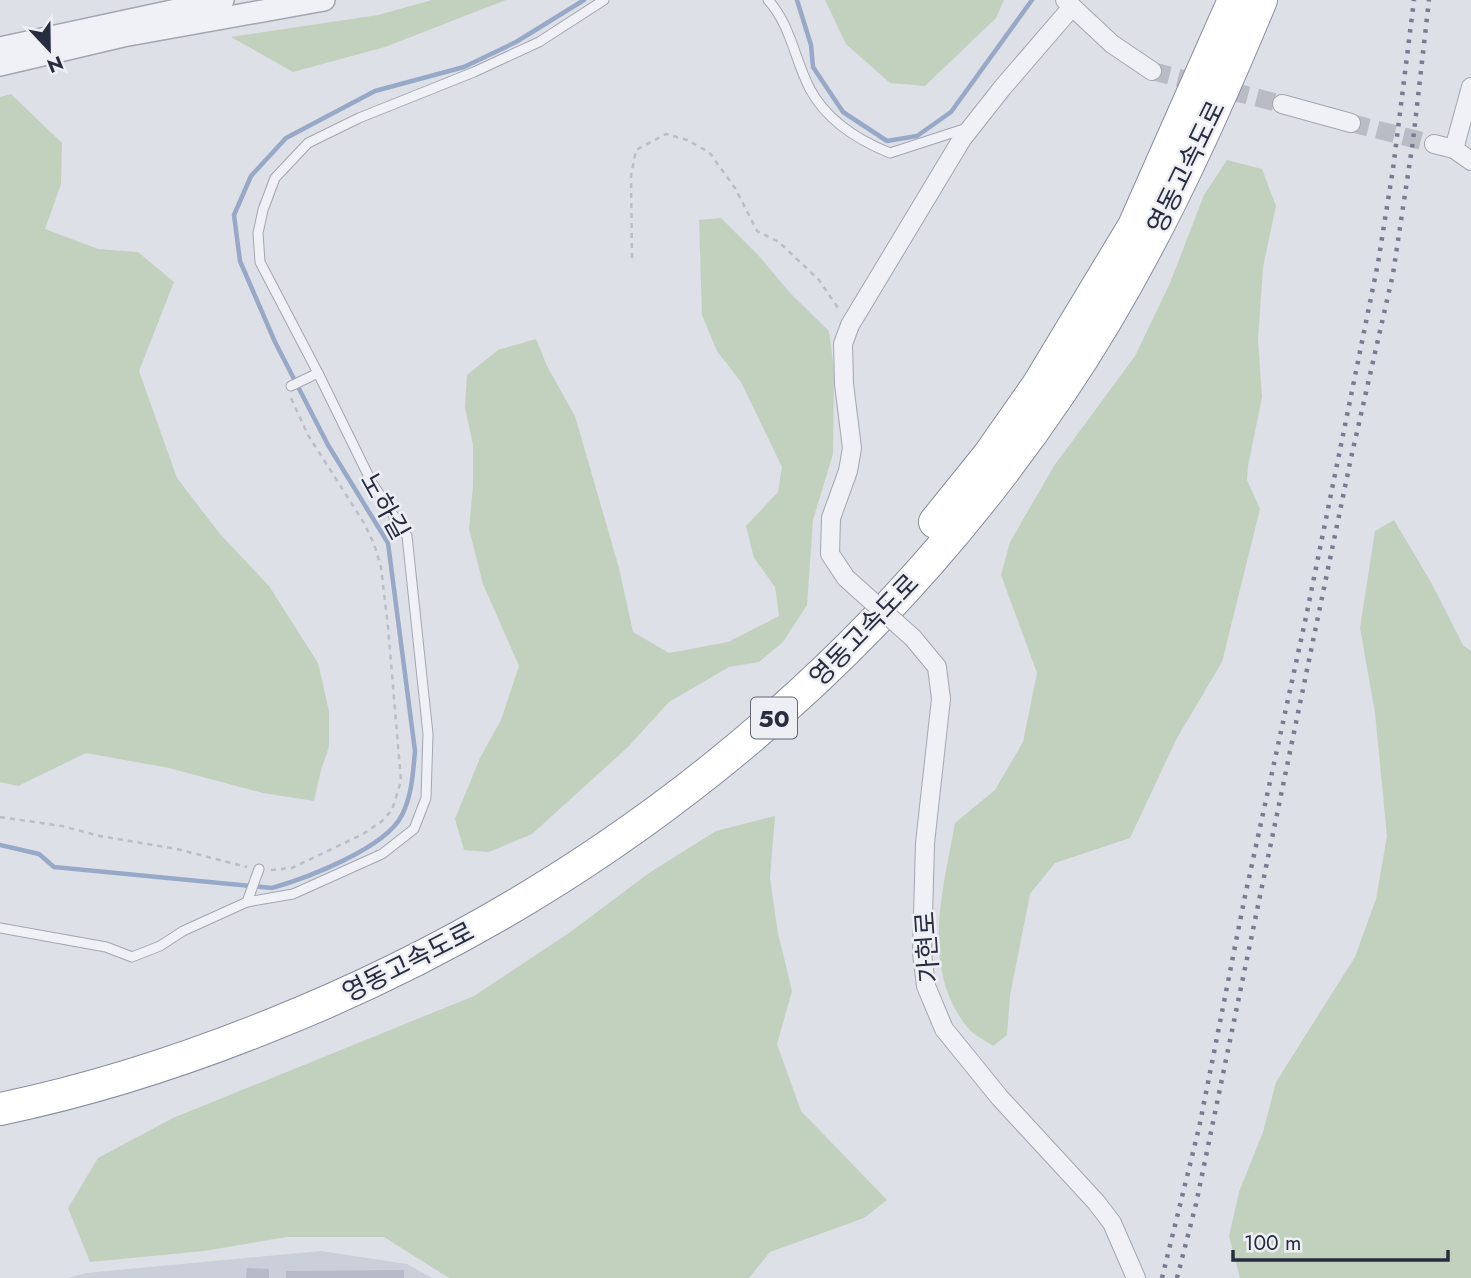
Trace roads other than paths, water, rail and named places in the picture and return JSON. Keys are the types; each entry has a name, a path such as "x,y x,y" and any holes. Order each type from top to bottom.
{"highway":[{"name":"영동고속도로","path":"0,1090 93,1066 245,1015 356,969 437,929 568,851 654,791 781,685 841,627 906,555 989,455 1038,385 1134,226 1234,0"},
{"name":"영동고속도로","path":"0,1109 113,1082 228,1042 320,1006 405,967 500,915 583,864 663,809 748,741 807,688 927,564 992,488 1062,390 1159,226 1224,90 1261,0"}],"street":[{"path":"0,48 120,20 223,0"},
{"path":"0,65 123,36 324,0"},
{"path":"972,126 1068,3 1112,44 1152,71"},
{"path":"1454,149 1471,87"},
{"path":"1282,104 1352,123"},
{"name":"가현로","path":"972,126 850,325 843,344 844,384 852,448 848,471 831,518 830,554 846,578 914,638 937,667 941,699 925,843 922,953 926,986 944,1029 1000,1098 1096,1202 1112,1223 1136,1278"},
{"path":"1434,144 1454,149 1471,161"}],"lane":[{"name":"노하길","path":"0,928 106,947 132,957 160,946 183,931 248,899 293,894 382,854 414,829 426,799 428,734 407,536 372,483 260,262 258,233 263,210 275,178 308,143 359,118 474,72 539,42 604,0"},
{"path":"768,0 789,34 811,91 839,125 865,143 890,153 972,126"},
{"path":"289,387 318,373"},
{"path":"248,899 258,873"}],"waterway":[{"path":"0,845 39,854 54,867 272,888 305,877 363,850 380,839 402,815 410,792 415,751 388,543 328,445 275,342 240,261 234,215 251,176 286,138 375,91 464,67 516,42 584,0"},
{"path":"797,0 811,45 813,67 843,112 887,141 917,136 951,112 1032,0"}],"tunnel":[{"path":"1152,71 1282,104"},
{"path":"1351,123 1434,144"}],"railway":[{"path":"1162,1278 1199,1128 1378,263 1393,169 1414,0"},
{"path":"1177,1278 1196,1204 1351,458 1393,274 1413,141 1429,0"}]}
